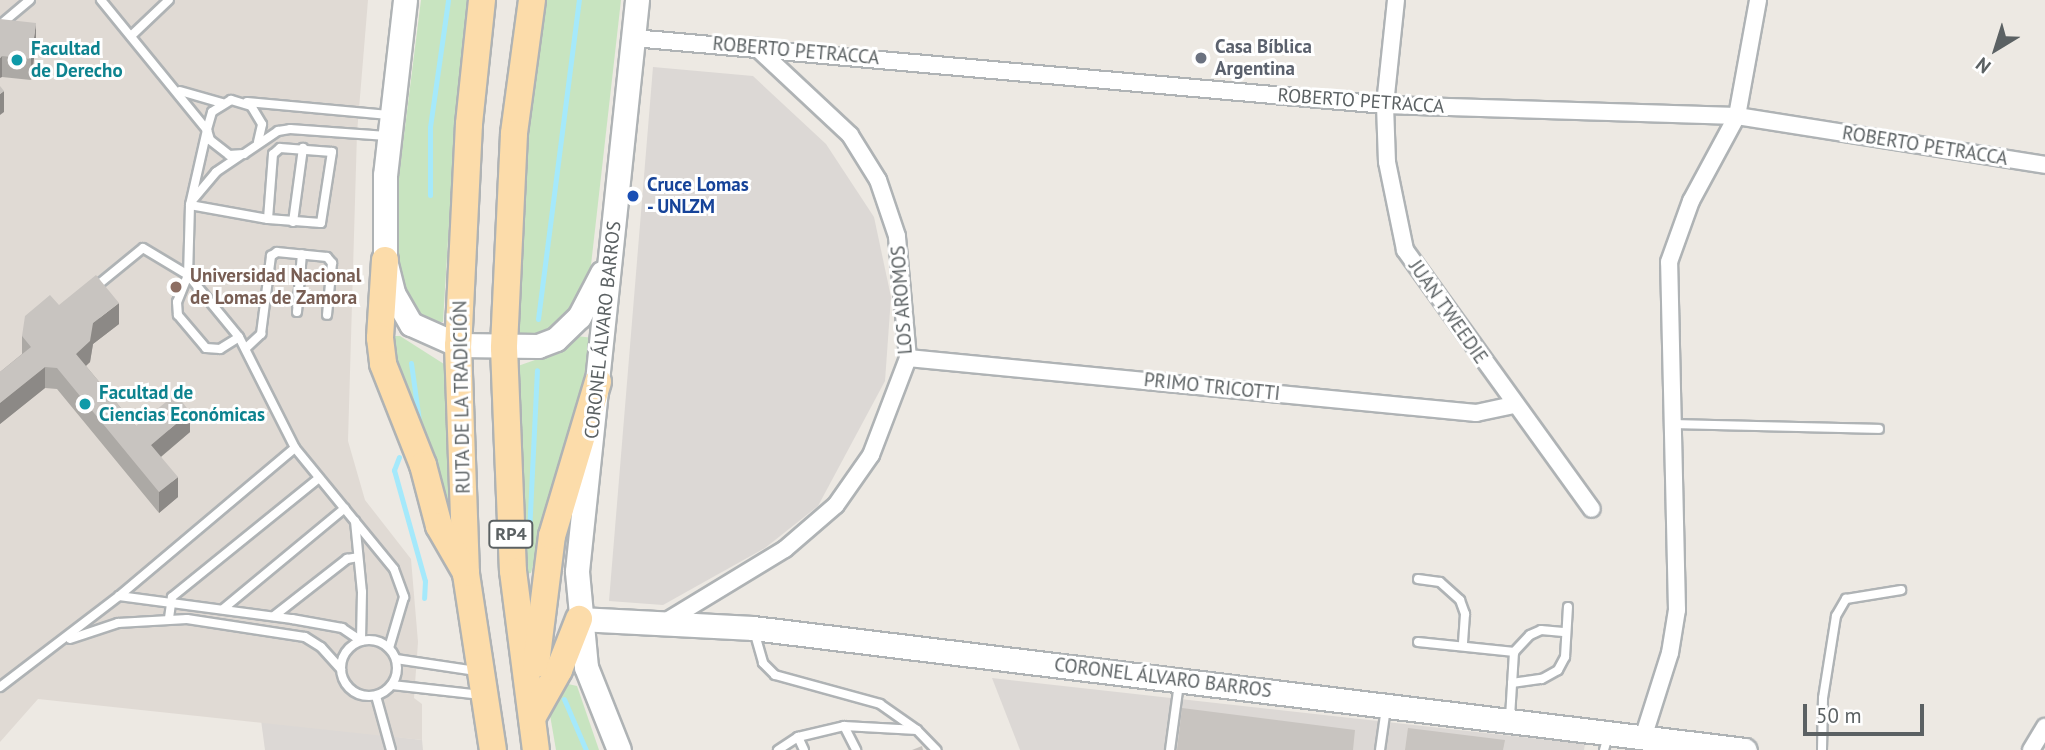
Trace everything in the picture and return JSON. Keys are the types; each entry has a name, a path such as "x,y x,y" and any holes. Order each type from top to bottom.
{"main road":[{"path":"405,0 390,125 380,338 383,364 423,466 439,526 466,574"},
{"name":"RUTA DE LA TRADICIÓN","path":"482,0 469,124 458,345 466,574 493,750"},
{"name":"RP4","path":"532,0 514,134 504,348 513,571 536,750"},
{"name":"CORONEL ÁLVARO BARROS","path":"619,750 586,667 579,619 577,571 637,0"},
{"path":"385,260 393,293 411,324 458,345 504,348 538,346 556,339 579,317 596,291 612,243"},
{"path":"532,718 542,590 552,536 598,382"},
{"path":"532,718 559,670 579,619"},
{"name":"CORONEL ÁLVARO BARROS","path":"579,619 753,628 1509,721 1606,742 1643,738 1745,750"}],"street":[{"name":"JUAN TWEEDIE","path":"1396,0 1385,105 1387,162 1405,250 1514,405 1592,509"},
{"path":"1643,738 1670,653 1677,610 1676,424 1667,314 1669,262 1691,201 1737,116 1758,0"},
{"name":"ROBERTO PETRACCA","path":"633,38 1385,105 1737,116 2045,165"},
{"name":"LOS AROMOS","path":"665,622 785,549 836,505 871,455 908,358 897,236 878,180 850,135 755,47"},
{"name":"PRIMO TRICOTTI","path":"908,358 1476,413 1514,405"},
{"path":"2031,750 2045,727"}],"lane":[{"path":"0,25 30,0"},
{"path":"101,0 180,91 220,151 244,154"},
{"path":"131,36 169,0"},
{"path":"180,91 222,103 242,101 390,125"},
{"path":"242,101 258,114 262,133 258,142"},
{"path":"222,103 212,112 190,205 188,275 177,302 178,315 206,348 220,349 239,337"},
{"path":"190,205 216,172 258,142 290,129 390,125"},
{"path":"190,205 268,219 312,224 325,219 332,152 280,148 273,154 268,219"},
{"path":"293,222 303,148"},
{"path":"88,293 144,248 188,275 246,348 295,448 345,508 402,586 402,607 389,648"},
{"path":"246,348 261,334 271,256 277,252 327,257 332,263 327,315"},
{"path":"297,312 302,254"},
{"path":"1676,424 1879,429"},
{"path":"0,687 61,643 295,448"},
{"path":"169,618 170,602 319,478"},
{"path":"223,609 345,508"},
{"path":"355,521 361,641"},
{"path":"274,617 347,559 358,557"},
{"path":"1418,579 1440,582 1460,600 1465,614 1463,646"},
{"path":"1822,750 1823,698 1836,617 1846,598 1900,590"},
{"path":"119,596 342,628 361,641"},
{"path":"1512,683 1542,679 1558,670 1564,657 1568,607"},
{"path":"61,643 105,625 169,618 313,640 341,669 349,689 361,696 376,696 393,685 481,684"},
{"path":"290,636 292,619"},
{"path":"753,628 763,663 775,675 880,704 917,730 936,750"},
{"path":"1509,721 1514,652 1530,635 1541,630 1566,632"},
{"path":"341,669 348,649 361,641 376,641 389,648 396,659 393,685"},
{"path":"1418,642 1514,652"},
{"path":"396,659 481,684"},
{"path":"1170,750 1179,680"},
{"path":"376,696 391,750"},
{"path":"1380,750 1386,706"},
{"path":"778,750 798,737 844,726 917,730"},
{"path":"844,726 856,750"},
{"path":"798,737 804,750"}],"shaded area":[{"name":"Universidad Nacional de Lomas de Zamora","path":"0,0 368,0 357,133 348,441 365,500 411,559 418,642 414,698 422,704 422,740 38,699 0,742"},
{"path":"653,67 753,76 826,144 874,217 891,297 885,381 818,506 765,548 663,605 609,601"},
{"path":"992,678 1585,744 1584,750 1020,750"},
{"path":"261,720 422,740 423,750 265,750"}],"green space":[{"path":"421,0 469,0 456,109 443,322 418,322 403,294 399,271 396,199"},
{"path":"543,0 621,0 591,265 582,293 559,320 544,334 514,341 519,189"},
{"path":"386,336 400,336 444,364 450,522"},
{"path":"576,336 594,338 531,573 523,574 515,367 552,354"},
{"path":"568,684 577,686 599,750 556,750 550,715 554,696"}],"building":[{"path":"0,19 36,23 31,59 0,58"},
{"path":"96,275 119,303 93,323 90,341 76,354 136,426 176,394 190,412 151,445 178,477 159,492 57,368 45,367 0,403 0,372 31,347 22,336 25,316 50,295 59,305"},
{"path":"1182,708 1355,730 1353,750 1177,750"},
{"path":"1408,728 1505,740 1503,750 1405,750"}],"waterway":[{"path":"430,195 430,127 448,0"},
{"path":"538,319 579,0"},
{"path":"411,363 419,421"},
{"path":"529,533 537,370"},
{"path":"399,457 394,470 425,581 424,598"},
{"path":"564,699 586,750"}],"place":[{"name":"Casa Bíblica Argentina","path":"1201,58"},
{"name":"Facultad de Derecho","path":"17,60"},
{"name":"Cruce Lomas - UNLZM","path":"633,196"},
{"name":"Universidad Nacional de Lomas de Zamora","path":"176,287"},
{"name":"Facultad de Ciencias Económicas","path":"85,404"}]}
